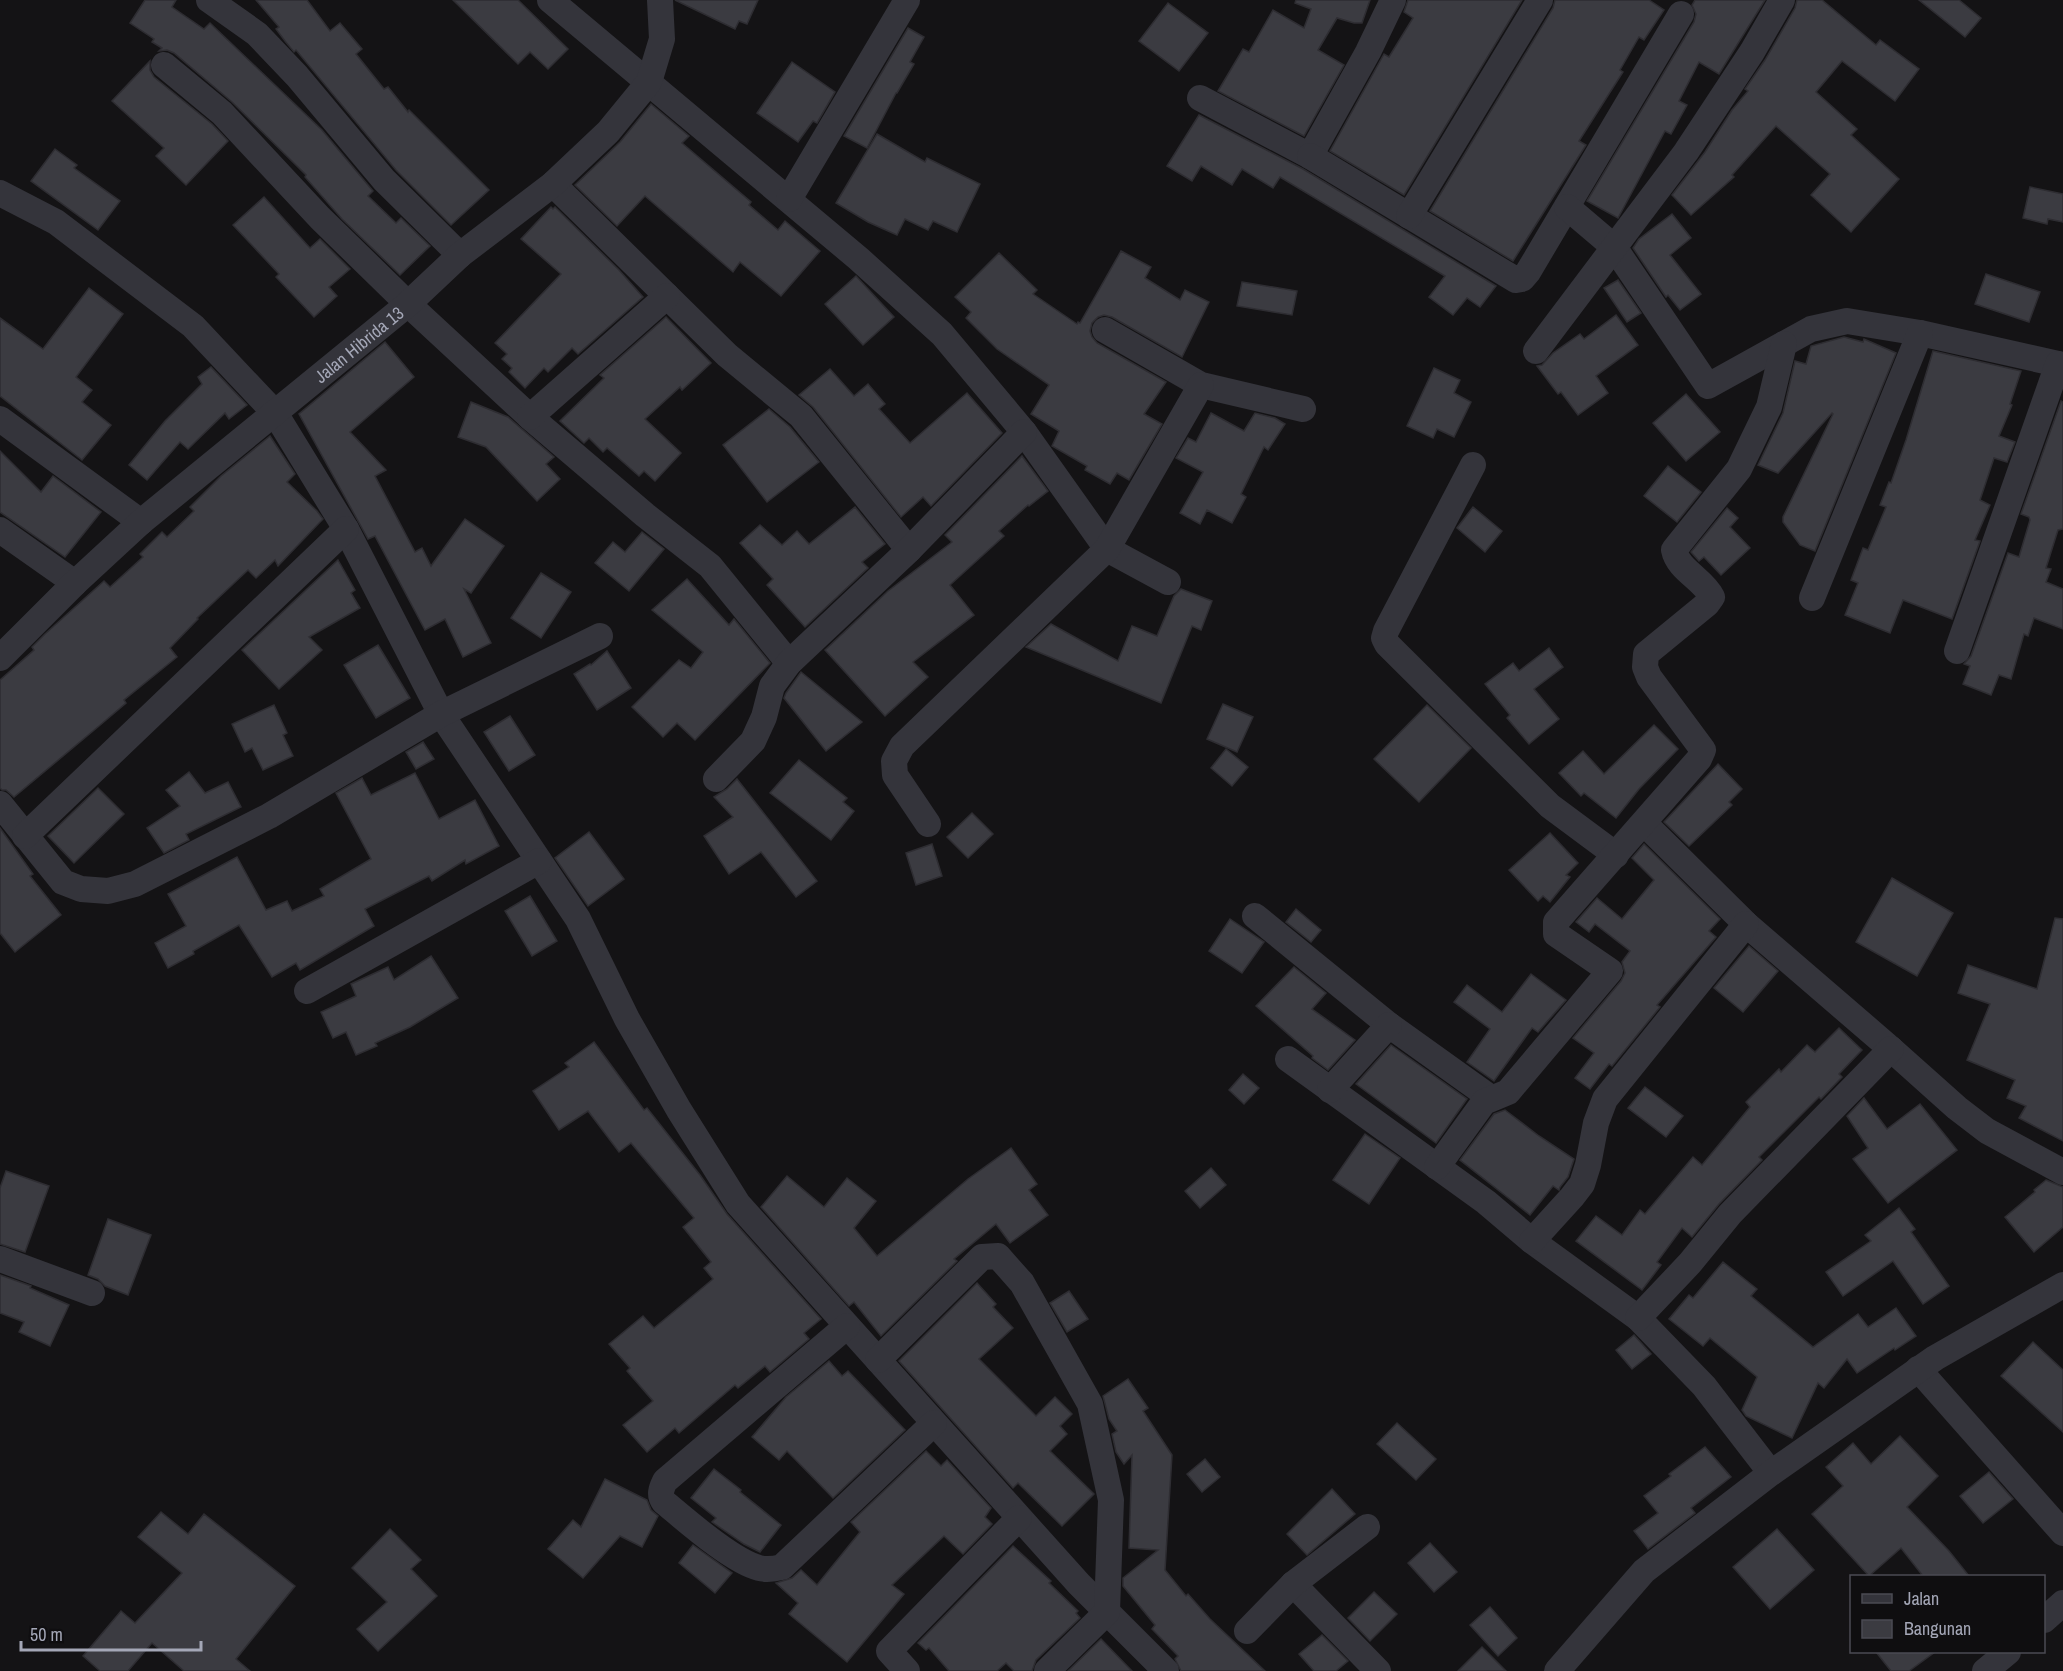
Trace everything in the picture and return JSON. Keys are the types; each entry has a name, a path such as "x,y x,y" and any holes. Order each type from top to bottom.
{"street":[{"path":"209,0 257,34 297,76 384,180 460,255"},
{"path":"550,0 789,199 942,334 1024,432 1107,549 1168,582"},
{"name":"Jalan Hibrida 13","path":"0,658 75,583 141,522 408,304 460,255 553,184 608,132 649,82 662,39 660,0"},
{"path":"789,199 907,0"},
{"path":"1310,156 1368,52 1393,0"},
{"path":"1409,216 1540,0"},
{"path":"1536,351 1686,152 1752,52 1782,0"},
{"path":"1200,98 1310,156 1516,280 1522,279 1681,14"},
{"path":"164,65 222,113 320,218 408,304 530,417 645,515 710,566 789,663"},
{"path":"553,184 727,355 801,416 909,550"},
{"path":"0,193 56,222 193,326 275,413 346,529 441,714 578,918 627,1019 679,1110 738,1204 1079,1584 1166,1671"},
{"path":"1567,207 1614,247 1708,386 1811,329 1848,321 1920,333 2061,365 1957,651"},
{"path":"530,417 667,296"},
{"path":"1105,330 1202,385 1303,409"},
{"path":"1812,598 1920,333"},
{"path":"1437,1167 1484,1102 1509,1092 1610,971 1556,934 1556,922 1699,759 1703,750 1649,677 1645,667 1646,654 1707,604 1712,597 1708,589 1676,558 1674,550 1739,469 1769,407 1784,344"},
{"path":"928,824 895,775 894,760 902,746 1107,549 1202,385"},
{"path":"0,419 141,522"},
{"path":"716,779 753,741 764,717 772,687 789,663 909,550 1024,432"},
{"path":"1473,465 1384,638 1387,644 1541,798 1616,855"},
{"path":"25,836 346,529"},
{"path":"0,530 75,583"},
{"path":"0,804 63,882 81,890 108,891 135,884 269,816 441,714 600,636"},
{"path":"1644,823 1746,924 1957,1108 1987,1131 2063,1172"},
{"path":"307,991 539,861"},
{"path":"1255,916 1389,1025 1491,1098"},
{"path":"1533,1241 1582,1184 1596,1123 1605,1099 1746,924"},
{"path":"1330,1090 1389,1025"},
{"path":"1638,1318 1690,1263 1730,1214 1892,1049"},
{"path":"1288,1059 1486,1202 1533,1241 1638,1318 1704,1386 1771,1473"},
{"path":"878,1359 982,1257 998,1256 1022,1283 1090,1404 1111,1500 1107,1612 1047,1671"},
{"path":"0,1259 92,1293"},
{"path":"1557,1671 1644,1571 1771,1473 1935,1358 2063,1285"},
{"path":"847,1326 665,1481 661,1492 664,1502 708,1537 747,1563 771,1570 782,1567 934,1423"},
{"path":"1918,1370 2063,1533"},
{"path":"907,1671 889,1651 1019,1518"},
{"path":"1247,1631 1293,1584 1366,1527"},
{"path":"1293,1584 1378,1671"},
{"path":"2045,1618 2063,1603"},
{"path":"1985,1671 2007,1653"}],"building":[{"path":"145,0 176,0 172,7 204,29 210,23 322,130 373,191 368,196 396,223 401,218 430,246 400,275 342,219 305,177 306,175 232,102 174,53 167,50 159,51 162,48 152,42 154,39 130,23"},
{"path":"256,0 307,0 330,31 340,23 362,49 356,54 384,89 388,87 408,112 409,110 489,190 451,225 396,170 296,50 294,52 276,29 279,27"},
{"path":"453,0 518,0 568,49 548,69 530,52 518,64"},
{"path":"675,0 758,0 747,24 739,21 735,29"},
{"path":"1296,0 1370,0 1362,23 1337,18 1318,50 1344,65 1304,136 1218,91 1243,49 1249,52 1273,10 1304,28 1311,9 1295,3"},
{"path":"1408,0 1522,0 1404,195 1330,151 1384,54 1389,57 1413,18 1404,12"},
{"path":"1555,0 1649,0 1664,10 1644,40 1639,37 1620,70 1623,72 1579,141 1586,145 1513,261 1430,211 1553,8"},
{"path":"1695,0 1765,0 1719,74 1699,62 1679,101 1687,105 1671,134 1665,131 1618,218 1587,201 1694,22 1696,14 1692,5"},
{"path":"1797,0 1822,0 1876,45 1880,40 1919,69 1895,101 1842,61 1816,92 1857,129 1851,135 1899,179 1851,232 1811,195 1830,174 1776,126 1732,175 1734,177 1691,215 1672,195 1748,91 1745,89 1765,60 1795,8"},
{"path":"1919,0 1959,0 1981,18 1965,37"},
{"path":"1168,3 1208,33 1179,71 1139,41"},
{"path":"908,28 924,37 910,62 914,64 867,148 844,136"},
{"path":"150,61 150,70 154,77 212,124 228,141 186,185 156,156 164,148 112,101"},
{"path":"792,62 835,92 817,123 813,121 798,142 757,113"},
{"path":"651,104 689,136 682,143 751,202 749,205 778,230 785,221 820,251 781,296 740,262 733,272 645,196 617,226 575,185 620,142"},
{"path":"1199,115 1303,169 1496,286 1480,307 1467,298 1453,315 1429,297 1445,276 1280,177 1273,188 1242,169 1232,185 1201,166 1192,181 1167,166"},
{"path":"877,134 925,162 927,158 980,184 957,232 933,221 928,230 905,219 897,235 868,222 836,203"},
{"path":"55,149 77,165 74,168 120,201 98,230 31,181"},
{"path":"2030,187 2063,194 2063,222 2048,219 2047,224 2023,218"},
{"path":"264,197 310,248 320,239 350,269 329,287 337,296 314,317 276,277 279,274 233,225"},
{"path":"551,207 553,209 555,207 643,297 578,354 572,348 548,372 544,368 525,388 509,372 512,368 502,359 507,354 495,343 561,274 521,239"},
{"path":"1672,214 1691,238 1670,255 1701,294 1680,310 1668,295 1666,297 1633,248 1639,239"},
{"path":"1121,251 1151,267 1145,278 1180,300 1185,290 1209,302 1182,357 1112,317 1104,315 1092,323 1090,331 1097,343 1166,382 1144,414 1162,424 1129,480 1117,473 1110,484 1085,470 1087,466 1052,446 1059,431 1031,414 1049,385 997,349 966,318 971,312 955,297 999,253 1037,290 1033,294 1077,324 1080,323"},
{"path":"1986,274 2040,292 2029,322 1975,304"},
{"path":"856,276 894,317 863,345 825,304"},
{"path":"1618,280 1641,313 1627,322 1604,288"},
{"path":"1242,282 1297,291 1292,315 1237,306"},
{"path":"89,288 123,314 76,377 92,390 82,402 111,425 82,460 0,396 0,318 43,349"},
{"path":"1616,315 1638,345 1596,376 1608,393 1578,415 1561,392 1558,394 1537,366 1542,365 1553,353 1580,334 1584,339"},
{"path":"666,317 711,363 682,390 680,387 645,419 681,453 655,481 644,471 639,476 607,448 603,452 589,438 584,443 560,421 604,378 600,375"},
{"path":"1844,337 1863,342 1864,339 1896,353 1815,551 1800,545 1783,522 1783,517 1833,414 1778,473 1758,465 1783,413 1795,361 1806,364 1811,346"},
{"path":"385,342 414,377 350,432 386,470 375,476 415,552 422,548 431,566 465,519 504,546 471,593 464,589 491,643 463,657 445,619 425,630 375,536 368,539 299,414"},
{"path":"1933,351 2021,371 2010,404 2012,405 1999,436 2015,442 2007,462 1994,458 1980,500 1990,505 1975,540 1980,541 1952,619 1903,600 1890,633 1845,615 1858,583 1851,580 1863,548 1868,550 1886,507 1880,505 1889,482 1891,483 1906,440"},
{"path":"211,367 247,405 229,419 225,413 188,449 180,442 147,480 129,465 165,421 202,384 198,377"},
{"path":"1434,368 1460,380 1454,393 1471,402 1454,437 1437,429 1433,438 1407,426"},
{"path":"830,369 854,396 868,384 885,404 879,409 910,443 967,393 1002,433 931,506 923,497 901,517 813,407 799,395"},
{"path":"1686,394 1720,432 1686,461 1653,423"},
{"path":"2061,401 2063,402 2063,529 2058,530 2046,568 2051,569 2046,582 2063,589 2063,629 2034,618 2028,636 2024,634 2011,679 1999,675 1991,695 1963,684 1970,666 1964,664 1971,656 2008,553 2019,557 2030,520 2029,517 2021,514"},
{"path":"471,402 508,417 554,457 546,464 560,479 537,501 486,447 458,437"},
{"path":"769,409 790,427 819,462 767,502 723,445"},
{"path":"1211,413 1244,431 1255,413 1275,418 1285,424 1268,450 1264,447 1241,494 1246,497 1232,523 1207,510 1200,524 1180,513 1203,472 1176,458 1188,438 1196,442"},
{"path":"270,436 295,474 287,482 323,519 278,566 275,560 256,578 248,570 197,618 170,648 177,657 124,700 126,703 99,726 14,797 6,790 2,790 0,788 0,680 34,650 32,647 45,634 104,581 110,587 143,557 140,554 162,532 167,537 194,511 190,507 221,476"},
{"path":"0,451 41,492 53,476 101,512 65,557 0,512"},
{"path":"1022,456 1048,491 1028,505 999,531 1004,536 950,585 974,615 913,662 928,677 885,716 825,650 888,591 952,542 945,535"},
{"path":"1668,466 1701,492 1677,522 1644,496"},
{"path":"855,507 885,544 862,562 868,568 805,627 767,585 773,579 740,543 760,525 782,545 797,531 809,544"},
{"path":"1473,507 1502,531 1485,552 1457,528"},
{"path":"1727,508 1738,518 1730,527 1750,548 1721,575 1704,557 1699,561 1691,552"},
{"path":"642,532 664,549 629,591 595,563 613,542 625,552"},
{"path":"338,560 355,590 351,593 360,608 309,637 322,650 279,689 242,650"},
{"path":"541,573 571,592 541,638 511,618"},
{"path":"687,579 729,625 734,619 770,663 695,740 677,723 663,737 632,707 679,660 691,668 703,652 652,610"},
{"path":"1181,589 1212,601 1201,630 1192,626 1161,703 1026,647 1051,624 1118,661 1132,626 1157,636 1174,596"},
{"path":"378,645 410,698 376,718 344,665"},
{"path":"1549,648 1563,667 1534,689 1559,719 1529,744 1507,718 1510,715 1485,684 1513,663 1519,671"},
{"path":"607,651 631,688 597,710 574,674 591,665"},
{"path":"801,672 862,722 826,751 784,698"},
{"path":"1223,704 1253,717 1237,752 1207,739"},
{"path":"274,705 287,733 283,735 293,756 263,770 252,748 245,752 232,724"},
{"path":"1427,705 1471,748 1419,802 1374,759"},
{"path":"510,716 535,755 509,771 484,732"},
{"path":"1654,725 1678,749 1639,789 1616,818 1584,793 1581,796 1559,773 1583,751 1604,774"},
{"path":"423,742 434,759 416,769 406,752"},
{"path":"1226,749 1248,767 1232,786 1211,768"},
{"path":"799,760 847,798 843,802 854,811 831,840 770,793"},
{"path":"1718,764 1742,789 1729,802 1732,805 1689,846 1664,822"},
{"path":"189,772 205,793 228,782 241,807 186,834 189,840 164,853 147,828 180,806 166,790"},
{"path":"415,773 439,819 475,800 499,846 466,864 465,860 432,881 429,876 365,909 374,926 300,970 296,963 272,977 239,925 168,968 155,943 186,926 168,894 237,857 266,910 287,901 292,911 324,896 320,889 371,859 336,793 362,778 371,795"},
{"path":"737,779 817,881 796,897 761,852 729,874 704,836 733,817 714,797"},
{"path":"98,788 124,814 74,863 48,836"},
{"path":"972,813 993,834 968,858 947,837"},
{"path":"0,828 33,874 30,876 61,915 15,952 0,933"},
{"path":"589,832 624,879 588,906 555,858"},
{"path":"1550,833 1578,863 1566,875 1570,877 1550,902 1543,896 1538,901 1509,870"},
{"path":"932,844 942,876 916,885 906,853"},
{"path":"1644,844 1720,919 1709,931 1716,937 1657,1005 1660,1007 1612,1066 1609,1064 1590,1089 1575,1078 1594,1053 1573,1038 1621,981 1625,973 1622,962 1630,951 1595,924 1589,932 1576,922 1597,898 1622,919 1654,880 1632,858"},
{"path":"1892,878 1953,913 1917,976 1856,942"},
{"path":"530,896 557,941 532,956 505,911"},
{"path":"1296,909 1321,930 1311,942 1286,922"},
{"path":"2055,918 2063,919 2063,1141 2019,1118 2026,1106 2007,1098 2015,1080 1967,1060 1990,1004 1958,993 1968,965 2037,989"},
{"path":"1230,919 1264,942 1242,973 1209,951"},
{"path":"1749,946 1778,971 1743,1012 1714,988"},
{"path":"431,956 458,998 410,1027 375,1043 377,1046 356,1055 346,1032 333,1038 321,1012 356,996 351,984 388,967 394,980"},
{"path":"1294,967 1326,993 1312,1009 1355,1040 1328,1070 1256,1006"},
{"path":"1531,974 1566,1000 1538,1032 1532,1028 1494,1081 1467,1062 1490,1029 1454,1002 1467,985 1502,1012"},
{"path":"1839,1028 1862,1050 1839,1074 1842,1077 1759,1157 1762,1160 1719,1204 1692,1237 1682,1228 1657,1262 1661,1265 1642,1290 1576,1241 1596,1216 1622,1235 1640,1210 1645,1214 1693,1157 1702,1165 1750,1107 1746,1102 1779,1069 1781,1072 1807,1045 1815,1052"},
{"path":"594,1042 644,1110 647,1108 700,1175 727,1214 821,1319 804,1333 809,1339 770,1372 765,1366 738,1388 735,1385 679,1433 675,1428 647,1452 623,1425 653,1401 627,1371 630,1368 609,1344 643,1316 654,1328 713,1279 704,1268 711,1262 683,1227 694,1218 631,1143 619,1152 588,1111 559,1130 533,1091 569,1067 565,1063"},
{"path":"1391,1045 1467,1099 1436,1143 1356,1084"},
{"path":"1243,1074 1259,1088 1244,1104 1229,1090"},
{"path":"1645,1087 1683,1116 1666,1137 1628,1108"},
{"path":"1864,1098 1887,1129 1920,1104 1957,1150 1888,1203 1853,1159 1868,1148 1847,1116"},
{"path":"1505,1110 1574,1159 1568,1177 1559,1190 1553,1186 1530,1215 1460,1160 1494,1114"},
{"path":"1365,1134 1400,1158 1369,1204 1333,1180"},
{"path":"1011,1148 1037,1184 1029,1190 1048,1215 1010,1243 996,1224 954,1259 957,1261 881,1336 854,1302 849,1306 761,1207 787,1176 824,1207 847,1178 876,1201 854,1228 877,1256 968,1179"},
{"path":"1211,1168 1226,1185 1200,1208 1185,1191"},
{"path":"6,1171 49,1186 25,1252 0,1244 0,1188"},
{"path":"2046,1180 2063,1187 2063,1227 2034,1252 2005,1217"},
{"path":"1899,1208 1915,1229 1911,1232 1949,1286 1923,1304 1893,1261 1843,1296 1826,1272 1871,1241 1865,1235"},
{"path":"108,1219 151,1235 128,1295 105,1286 98,1279 88,1275"},
{"path":"1723,1262 1757,1289 1751,1296 1813,1347 1858,1314 1868,1327 1896,1308 1916,1336 1857,1373 1847,1359 1824,1388 1818,1383 1792,1438 1746,1416 1742,1410 1757,1377 1710,1338 1703,1346 1669,1319 1689,1295 1693,1298"},
{"path":"0,1275 31,1286 30,1288 69,1305 50,1346 19,1332 24,1322 0,1313"},
{"path":"977,1283 996,1304 993,1307 1013,1328 979,1359 1036,1416 1055,1397 1072,1414 1060,1426 1067,1434 1050,1451 1094,1494 1062,1526 1018,1483 1013,1488 899,1361"},
{"path":"1069,1291 1088,1319 1067,1332 1050,1303"},
{"path":"1634,1335 1651,1354 1632,1369 1616,1350"},
{"path":"2033,1342 2063,1370 2063,1432 2001,1376"},
{"path":"829,1361 842,1376 848,1371 905,1430 833,1498 787,1451 779,1460 752,1437 786,1397"},
{"path":"1128,1379 1148,1408 1143,1411 1172,1455 1165,1570 1186,1596 1188,1594 1210,1619 1265,1671 1181,1671 1175,1659 1178,1656 1152,1629 1155,1625 1123,1586 1123,1578 1158,1550 1129,1548 1132,1455 1124,1464 1116,1452 1112,1434 1117,1431 1109,1419 1103,1396"},
{"path":"1397,1423 1436,1459 1416,1480 1377,1444"},
{"path":"1900,1436 1938,1476 1907,1507 1968,1575 1922,1575 1901,1548 1868,1575 1812,1514 1843,1486 1826,1467 1853,1443 1871,1464"},
{"path":"1705,1447 1731,1477 1691,1508 1695,1513 1648,1549 1634,1531 1658,1513 1644,1496"},
{"path":"926,1451 941,1466 947,1460 991,1508 985,1517 992,1524 963,1554 944,1536 892,1585 904,1594 847,1662 789,1614 798,1603 776,1583 792,1578 801,1570 817,1585 860,1532 851,1522"},
{"path":"1205,1459 1220,1477 1202,1492 1187,1474"},
{"path":"714,1469 781,1525 760,1552 712,1522 716,1518 691,1498"},
{"path":"1989,1472 2013,1499 1983,1523 1960,1496"},
{"path":"605,1479 647,1500 651,1510 658,1516 642,1547 620,1536 583,1578 548,1549 573,1520 581,1527"},
{"path":"1332,1489 1355,1514 1307,1555 1287,1534"},
{"path":"161,1512 188,1534 204,1514 295,1586 236,1659 250,1671 184,1671 152,1643 128,1671 100,1671 83,1656 121,1611 135,1623 182,1573 138,1537"},
{"path":"390,1529 421,1560 411,1569 437,1596 378,1651 357,1629 387,1602 352,1568"},
{"path":"1777,1529 1814,1570 1770,1609 1733,1567"},
{"path":"1430,1543 1457,1572 1434,1592 1408,1563"},
{"path":"693,1545 732,1573 715,1593 679,1563"},
{"path":"1013,1546 1051,1581 1049,1583 1078,1611 1076,1613 1080,1618 1036,1660 1032,1671 1014,1671 1006,1663 997,1671 949,1671 929,1648 926,1650 918,1643"},
{"path":"1374,1592 1397,1614 1370,1641 1348,1618"},
{"path":"1490,1607 1517,1638 1498,1656 1470,1625"},
{"path":"1322,1635 1348,1661 1336,1671 1314,1671 1299,1654"},
{"path":"1101,1639 1132,1671 1068,1671"},
{"path":"1482,1647 1506,1671 1458,1671"},
{"path":"1877,1653 1934,1653 1909,1671 1891,1671"}]}
